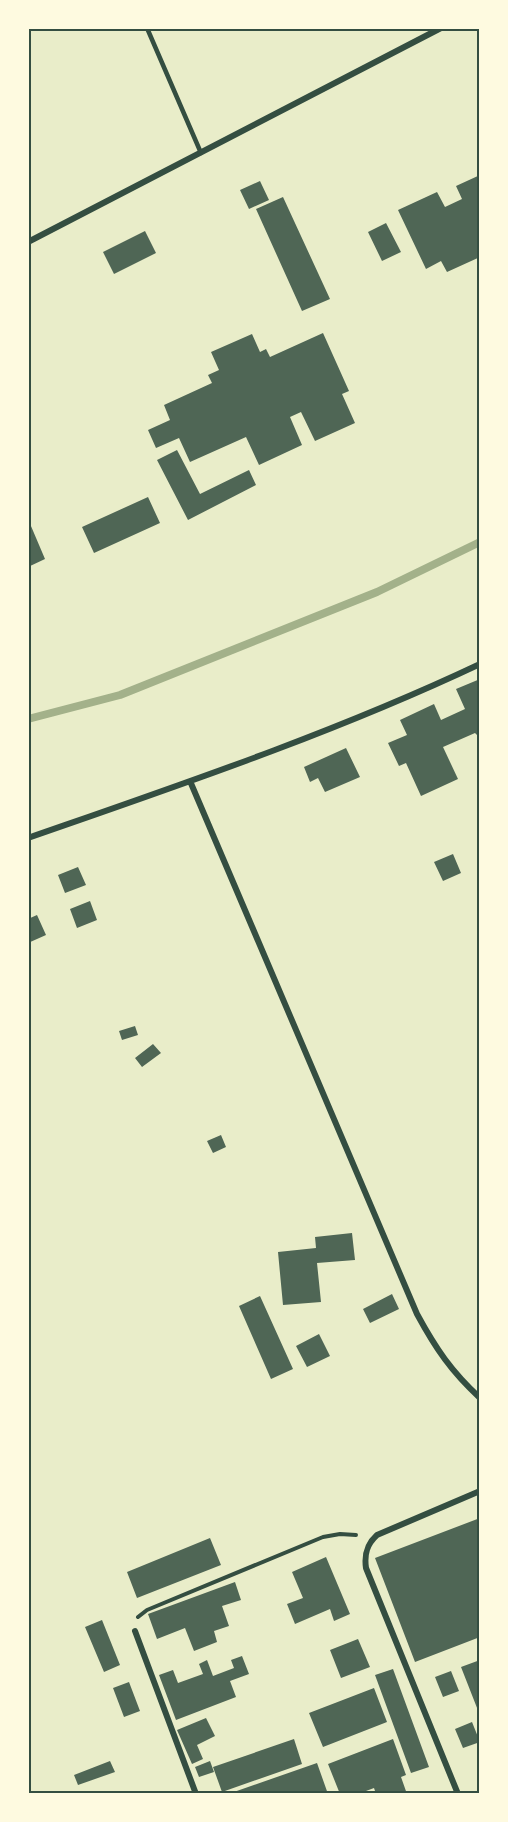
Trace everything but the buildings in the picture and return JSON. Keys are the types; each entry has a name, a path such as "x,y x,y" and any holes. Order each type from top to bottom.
{"street":[{"path":"28,242 441,28"},
{"path":"28,838 190,781 423,691 480,664"},
{"path":"190,781 417,1314 435,1348 459,1379 480,1398"},
{"path":"458,1794 366,1568 364,1558 371,1541 384,1531 480,1491"},
{"path":"135,1631 196,1794"}],"lane":[{"path":"147,28 201,154"}],"path":[{"path":"135,1631 137,1618 147,1610 315,1540 340,1534 371,1541"}],"waterway":[{"path":"28,719 120,695 377,592 480,542"}]}
